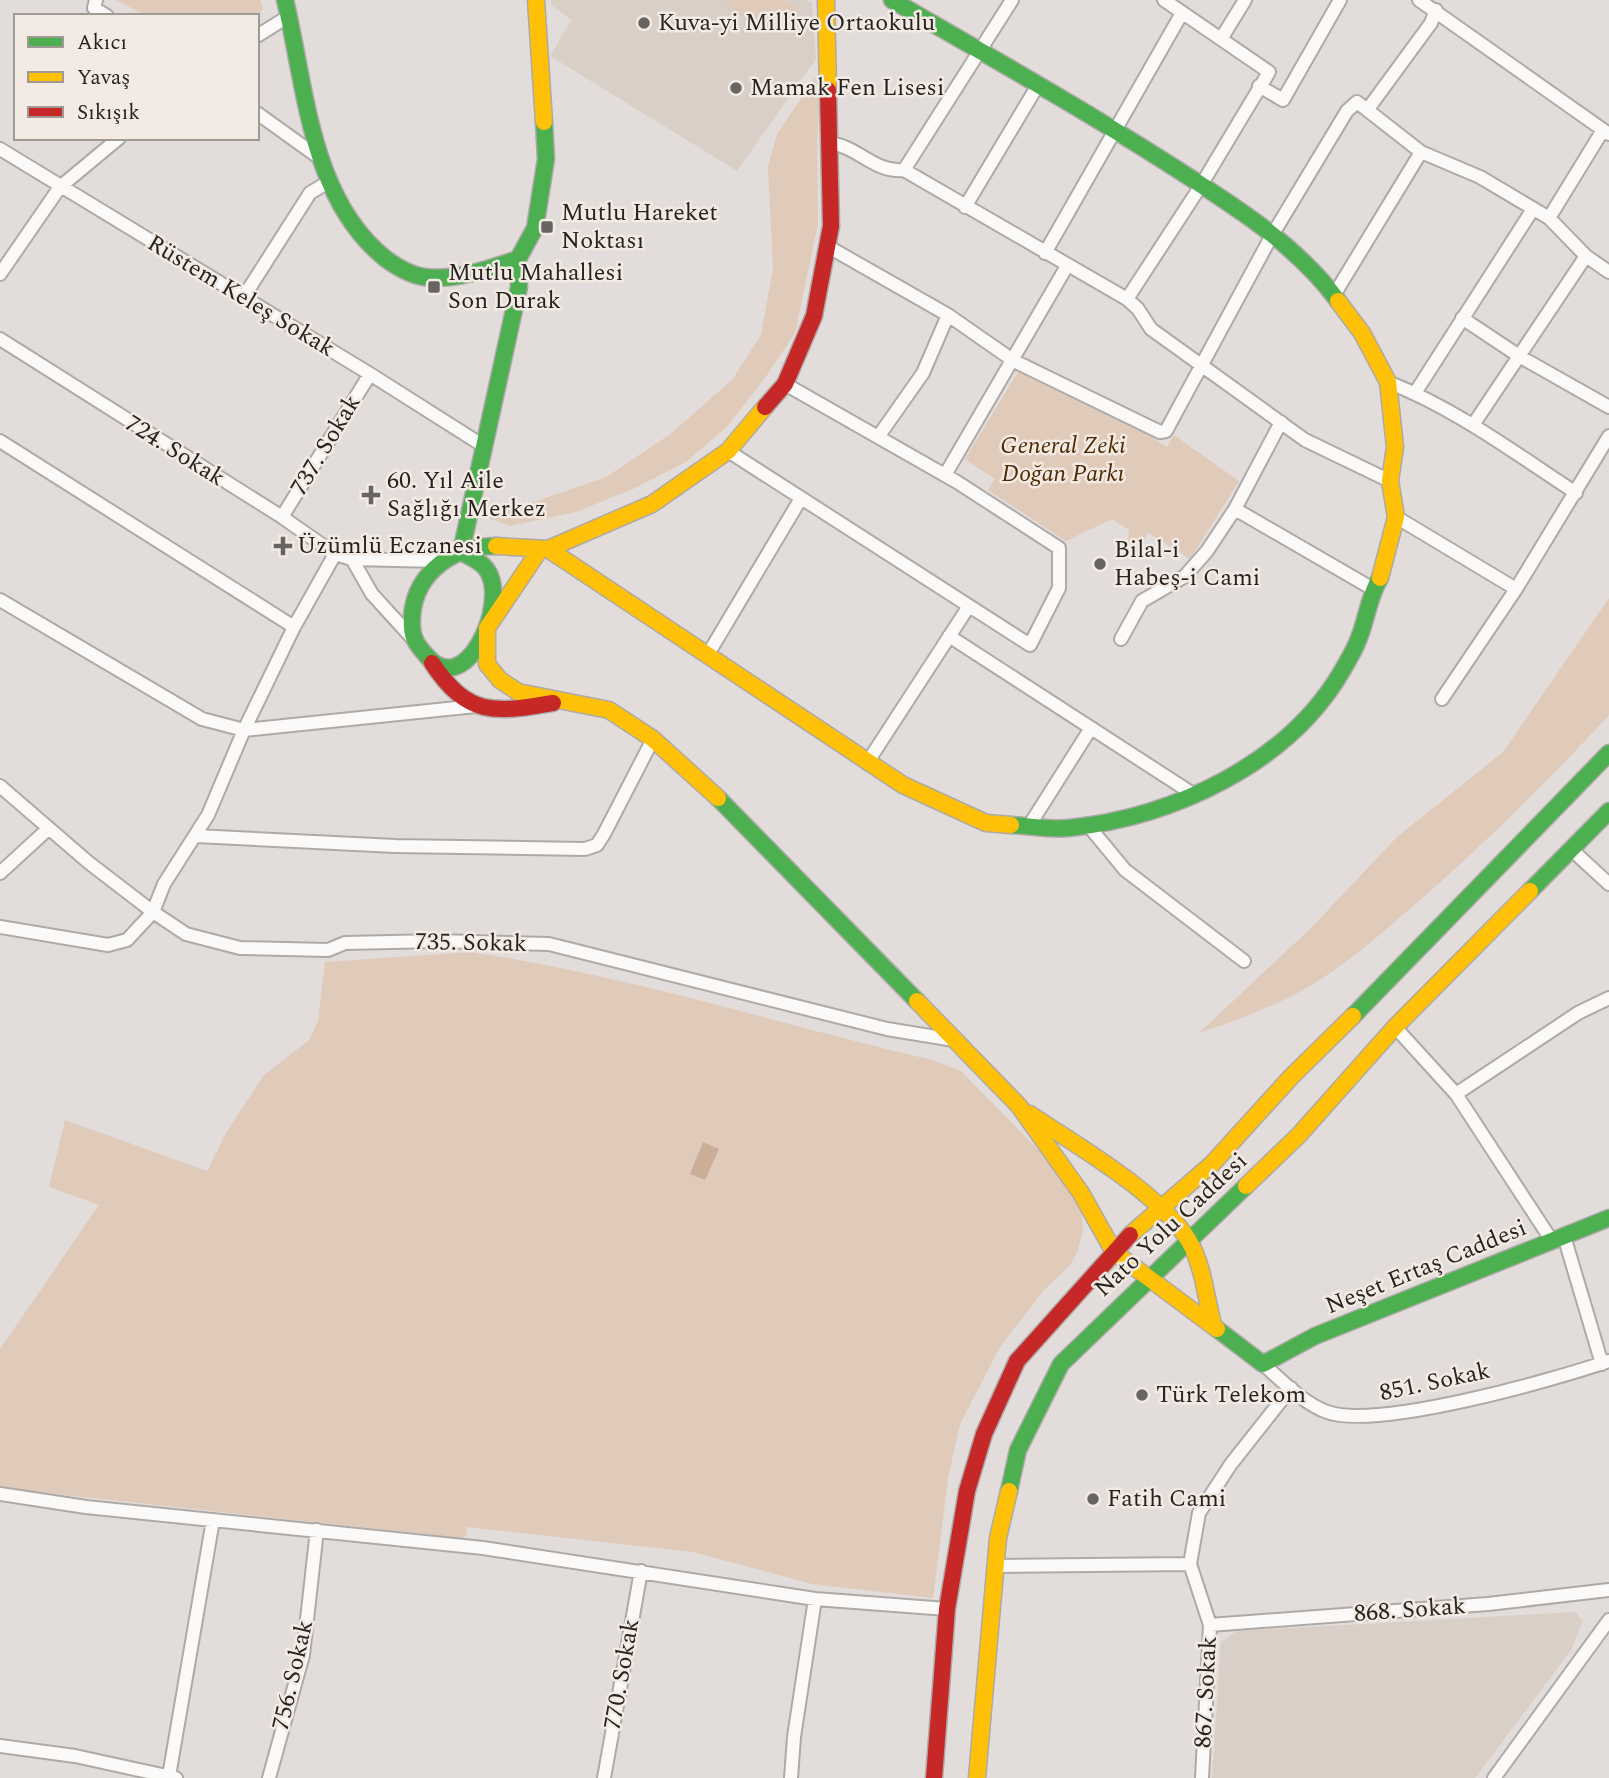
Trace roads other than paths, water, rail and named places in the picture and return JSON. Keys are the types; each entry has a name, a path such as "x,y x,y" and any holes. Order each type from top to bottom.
{"street":[{"path":"81,0 95,4"},
{"path":"285,0 321,159 355,233 376,255 422,277 467,275 518,260"},
{"path":"461,552 482,446 519,287 518,260 535,228 546,159 536,0"},
{"path":"544,550 867,763 903,785 986,823 1068,828 1163,809 1263,758 1314,711 1341,673 1359,639 1373,589 1382,574 1396,517 1390,481 1395,447 1388,382 1362,334 1316,271 1240,211 1116,130 891,0"},
{"path":"904,170 1012,0"},
{"path":"1127,299 1200,187 1269,72 1164,0"},
{"path":"1221,39 1245,0"},
{"path":"1259,86 1283,100 1340,0"},
{"path":"1419,0 1606,132 1549,218"},
{"path":"413,639 411,608 424,580 440,561 461,552 492,546 544,550 652,504 728,451 785,384 814,316 831,226 825,1"},
{"path":"1368,109 1431,23 1436,10"},
{"path":"1045,254 1182,13"},
{"path":"259,35 289,16"},
{"path":"965,207 1038,85"},
{"path":"827,246 948,315 1014,361 1160,432 1166,431 1271,237 1347,111 1357,102 1421,152 1480,177 1549,218 1586,256 1609,272"},
{"path":"259,114 321,159"},
{"path":"0,274 60,187 117,140"},
{"path":"829,143 848,148 884,170 904,170 1045,254 1127,299 1138,309 1150,329 1305,440 1390,481"},
{"name":"Rüstem Keleş Sokak","path":"0,149 370,374 482,446"},
{"path":"1334,295 1421,152"},
{"path":"243,298 310,193 330,181"},
{"path":"1415,393 1533,209"},
{"path":"1473,425 1586,256"},
{"path":"945,475 981,409 1014,361 1067,266"},
{"path":"878,437 923,373 948,315"},
{"path":"1462,318 1520,356 1609,407"},
{"name":"724. Sokak","path":"0,339 282,517 335,554 352,559 440,561"},
{"name":"737. Sokak","path":"282,517 370,374"},
{"path":"1388,382 1415,393 1473,425 1576,493"},
{"path":"728,451 800,500 1030,645 1059,588 1059,548 945,475 785,384"},
{"path":"1121,639 1142,601 1185,576 1236,509 1281,422"},
{"path":"1442,699 1516,589 1609,436"},
{"path":"0,441 294,627"},
{"path":"707,656 800,500"},
{"path":"1236,509 1373,589"},
{"path":"1396,517 1516,589"},
{"path":"544,550 486,628 487,664 500,680 518,692 609,710 653,739 704,784 1019,1106 1081,1193 1114,1252"},
{"path":"432,663 452,668 467,662 479,646 492,613 493,601 488,571 461,552"},
{"path":"0,927 107,945 127,940 152,912 164,884 208,816 244,730 294,627 335,554"},
{"path":"352,559 372,594 413,639 460,701 486,710 517,709 560,702"},
{"path":"0,600 202,719 244,730 476,706"},
{"path":"867,763 969,606"},
{"path":"949,636 1193,794"},
{"path":"1030,826 1091,728"},
{"path":"195,836 395,846 584,849 597,845 604,834 653,739"},
{"path":"934,1778 947,1609 967,1491 984,1434 1017,1361 1114,1252 1212,1164 1291,1077 1448,921 1609,752"},
{"name":"735. Sokak","path":"0,786 48,829 152,912 186,934 240,948 328,950 345,943 437,941 549,944 887,1029 955,1040"},
{"name":"Nato Yolu Caddesi","path":"977,1778 998,1538 1018,1450 1061,1364 1299,1135 1395,1027 1609,811"},
{"path":"1087,824 1125,870 1244,961"},
{"path":"0,873 48,829"},
{"path":"1572,850 1609,884"},
{"path":"1456,1094 1578,1013 1609,998"},
{"path":"1395,1027 1456,1094 1558,1238 1605,1362"},
{"path":"1019,1106 1094,1157 1161,1211 1189,1241 1213,1324"},
{"name":"Neşet Ertaş Caddesi","path":"1263,1364 1315,1336 1609,1218"},
{"name":"851. Sokak","path":"1114,1252 1147,1280 1213,1324 1291,1388 1327,1412 1373,1418 1491,1394 1605,1362"},
{"name":"867. Sokak","path":"1202,1778 1210,1625 1190,1564 1199,1513 1231,1464 1291,1388"},
{"path":"0,1494 86,1507 482,1548 815,1599 947,1609"},
{"path":"0,1746 75,1756 173,1777 213,1520"},
{"name":"756. Sokak","path":"269,1778 303,1655 317,1530"},
{"path":"995,1566 1190,1564"},
{"name":"770. Sokak","path":"604,1778 641,1571"},
{"name":"868. Sokak","path":"1210,1625 1488,1604 1609,1590"},
{"path":"791,1778 794,1737 815,1599"},
{"path":"1494,1778 1609,1620"}],"place":[{"name":"Kuva-yi Milliye Ortaokulu","path":"644,23"},
{"name":"Mamak Fen Lisesi","path":"736,88"},
{"name":"Mutlu Hareket Noktası","path":"547,227"},
{"name":"Mutlu Mahallesi Son Durak","path":"434,287"},
{"name":"60. Yıl Aile Sağlığı Merkez","path":"371,495"},
{"name":"Üzümlü Eczanesi","path":"283,546"},
{"name":"Bilal-i Habeş-i Cami","path":"1100,564"},
{"name":"Türk Telekom","path":"1142,1395"},
{"name":"Fatih Cami","path":"1093,1499"}],"park label":[{"name":"General Zeki Doğan Parkı","path":"1063,460"}]}
